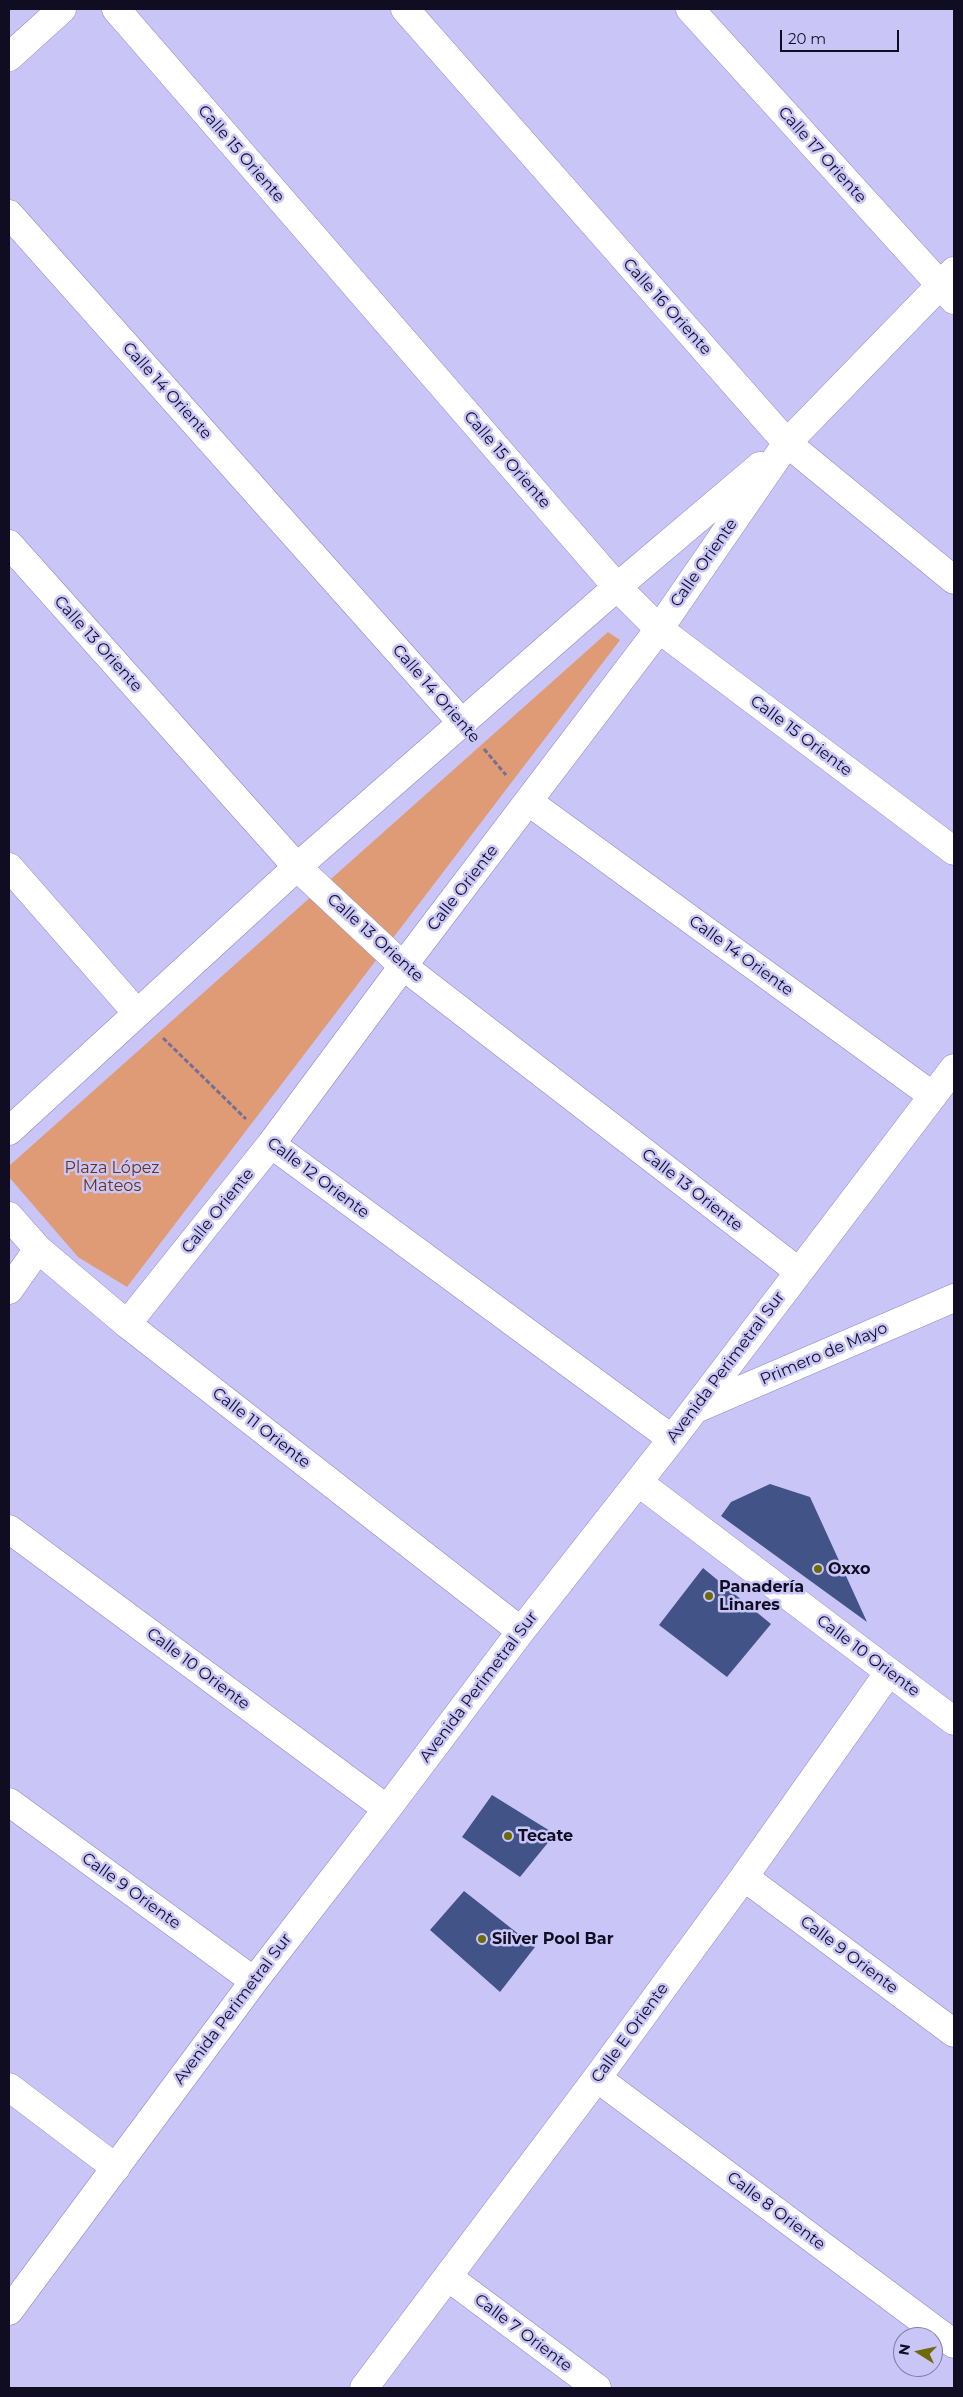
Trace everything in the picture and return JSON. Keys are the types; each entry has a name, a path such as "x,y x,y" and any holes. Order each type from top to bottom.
{"street":[{"path":"9,57 62,9"},
{"name":"Calle 15 Oriente","path":"116,9 617,587 659,629 954,852"},
{"name":"Calle 16 Oriente","path":"405,9 787,443 954,580"},
{"name":"Calle 17 Oriente","path":"690,9 949,285"},
{"name":"Calle 14 Oriente","path":"9,214 463,724"},
{"name":"Calle Oriente","path":"9,1131 297,867 463,724 617,587 787,443 949,285"},
{"name":"Calle Oriente","path":"127,1324 271,1144 403,966 659,629 787,443"},
{"name":"Calle 13 Oriente","path":"9,544 297,867 403,966 798,1271"},
{"name":"Calle 14 Oriente","path":"529,802 933,1096"},
{"path":"9,867 138,1013"},
{"name":"Avenida Perimetral Sur","path":"9,2311 254,1981 521,1631 672,1439 954,1068"},
{"name":"Calle 12 Oriente","path":"271,1144 672,1439"},
{"name":"Calle 11 Oriente","path":"9,1216 38,1249 127,1324 521,1631"},
{"path":"9,1290 38,1249"},
{"name":"Primero de Mayo","path":"694,1410 954,1298"},
{"name":"Calle 10 Oriente","path":"638,1482 954,1721"},
{"name":"Calle 10 Oriente","path":"9,1529 387,1809"},
{"name":"Calle E Oriente","path":"364,2388 597,2078 744,1877 889,1672"},
{"name":"Calle 9 Oriente","path":"9,1802 254,1981"},
{"name":"Calle 9 Oriente","path":"744,1877 954,2033"},
{"name":"Calle 8 Oriente","path":"597,2078 954,2344"},
{"path":"9,2086 116,2168"},
{"name":"Calle 7 Oriente","path":"448,2277 597,2388"}],"path":[{"name":"Calle 14 Oriente","path":"463,724 529,802"},
{"name":"Calle 12 Oriente","path":"138,1013 271,1144"}],"green space":[{"name":"Plaza López Mateos","path":"608,632 620,640 127,1287 78,1257 9,1177 9,1166"}],"building":[{"name":"Oxxo","path":"770,1484 810,1497 867,1622 721,1516 731,1502"},
{"name":"Panadería Linares","path":"703,1568 771,1624 727,1677 659,1625"},
{"name":"Tecate","path":"492,1795 555,1834 520,1877 462,1837"},
{"name":"Silver Pool Bar","path":"464,1891 535,1947 500,1992 430,1930"}],"place":[{"name":"Oxxo","path":"818,1569"},
{"name":"Panadería Linares","path":"709,1596"},
{"name":"Tecate","path":"508,1836"},
{"name":"Silver Pool Bar","path":"482,1939"}]}
